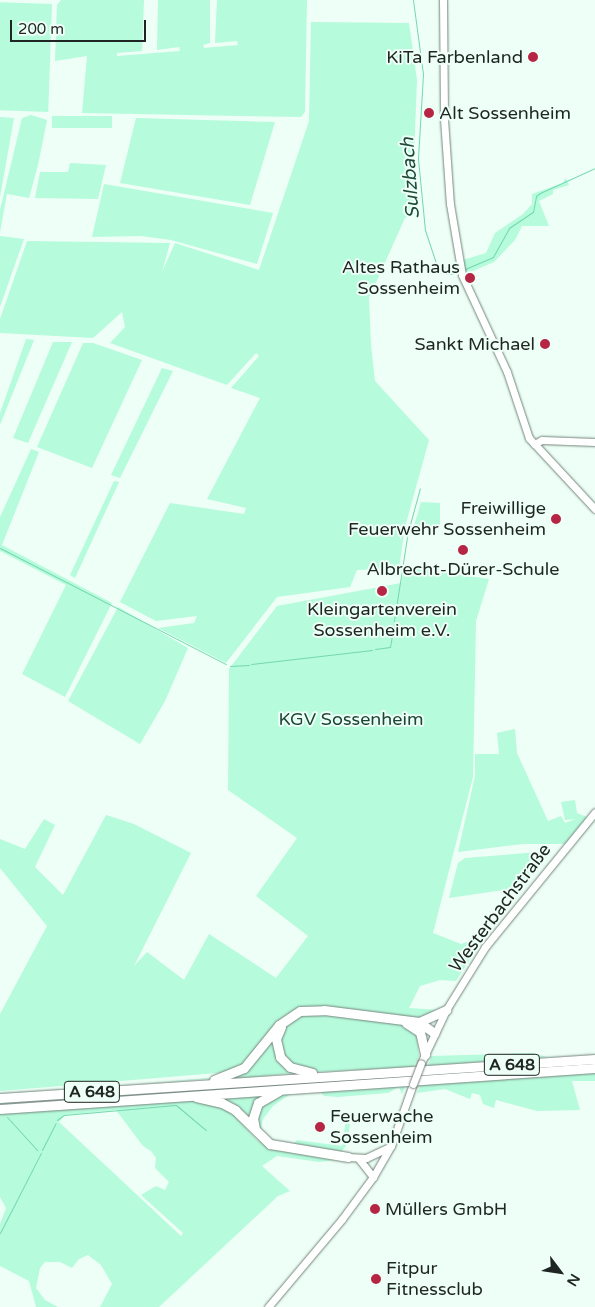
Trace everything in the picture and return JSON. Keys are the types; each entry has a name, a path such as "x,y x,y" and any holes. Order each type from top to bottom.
{"highway":[{"path":"184,1085 228,1077 244,1068 279,1025 300,1011 324,1010 418,1025 434,1033"},
{"path":"335,1076 303,1072 284,1062 277,1051 276,1039 289,1019 302,1013 320,1012 418,1025 446,1010"},
{"path":"418,1025 425,1054"},
{"name":"A 648","path":"0,1098 595,1059"},
{"name":"A 648","path":"0,1108 595,1068"},
{"path":"256,1132 253,1118 258,1104 287,1088"},
{"path":"181,1095 229,1106 256,1132 275,1146 348,1157"}],"main road":[{"path":"443,0 444,119 452,224 462,275 507,372 534,444 595,509"},
{"path":"534,444 542,440 595,442"},
{"name":"Westerbachstraße","path":"268,1307 339,1223 373,1177 391,1146 434,1033 446,1010 486,947 595,812"},
{"path":"348,1157 359,1159 379,1154 391,1146"},
{"path":"359,1159 373,1177"}],"green space":[{"path":"61,0 144,0 142,51 117,53 117,56 180,51 179,47 157,50 158,0 210,0 210,43 203,45 204,48 238,45 237,41 215,43 217,0 307,0 305,112 301,117 82,113 87,56 55,61 57,5"},
{"path":"0,2 52,4 48,112 0,110"},
{"path":"311,22 409,23 417,80 414,156 418,213 405,218 369,298 371,345 375,381 429,440 405,527 399,568 357,570 350,587 277,597 226,663 158,628 194,623 197,616 156,621 120,602 170,503 244,514 246,508 207,499 260,398 231,388 259,356 256,353 227,385 110,343 125,327 122,312 93,338 0,333 0,319 27,241 170,243 162,272 175,243 259,270 309,121"},
{"path":"31,115 47,120 38,165 29,198 7,194 0,232 0,210 22,118"},
{"path":"52,116 112,116 112,128 52,128"},
{"path":"0,117 14,118 0,197"},
{"path":"136,118 275,122 250,205 120,183"},
{"path":"70,163 106,165 98,199 35,198 40,172 68,172"},
{"path":"566,178 569,185 553,190 553,194 539,201 549,226 522,226 515,240 494,262 466,274 463,260 486,253 495,233 523,214 532,204 532,194 563,183"},
{"path":"104,184 273,213 257,264 171,240 141,236 92,237"},
{"path":"0,236 24,239 0,307"},
{"path":"26,339 34,340 0,425 0,413"},
{"path":"53,342 72,342 28,443 13,438"},
{"path":"83,343 93,343 142,360 92,468 37,447"},
{"path":"162,368 173,371 120,478 111,475"},
{"path":"31,449 39,452 2,545 112,603 65,697 22,674 66,585 0,551 0,517"},
{"path":"114,481 119,482 75,578 70,575"},
{"path":"421,502 440,503 440,526 414,526"},
{"name":"KGV Sossenheim","path":"405,566 489,579 476,621 473,777 433,933 461,944 476,939 481,942 456,981 440,980 420,986 409,1008 440,1010 432,1017 417,1019 322,1008 300,1009 279,1023 247,1063 237,1070 218,1078 140,1084 209,1078 229,1072 0,1091 0,1014 47,926 0,868 0,839 25,849 44,819 55,825 35,867 63,895 106,815 134,824 191,853 134,966 147,952 184,980 209,934 276,978 308,936 256,896 297,838 228,790 229,669 277,606 401,583"},
{"path":"118,607 188,648 165,701 140,744 68,701"},
{"path":"515,729 517,753 548,821 561,816 565,823 575,819 565,820 561,802 575,800 577,813 587,817 565,844 523,844 458,852 475,776 475,754 499,754 497,733"},
{"path":"552,851 517,888 449,898 458,863 465,858"},
{"path":"316,1013 405,1025 416,1031 419,1056 413,1067 316,1072 287,1062 279,1045 282,1028 296,1017"},
{"path":"274,1035 293,1073 230,1080 250,1067"},
{"path":"532,1053 547,1057 428,1066 431,1056"},
{"path":"595,1072 595,1081 572,1081 580,1110 537,1111 496,1100 494,1108 483,1104 480,1095 472,1093 470,1099 445,1089 417,1093 421,1084"},
{"path":"406,1085 402,1094 399,1087 388,1093 338,1097 324,1096 319,1091"},
{"path":"303,1092 289,1095 273,1106 263,1119 260,1134 256,1127 258,1109 262,1103 279,1094"},
{"path":"265,1095 251,1123 217,1098"},
{"path":"184,1100 207,1101 227,1108 257,1140 268,1147 344,1159 319,1162 277,1156 262,1166 290,1191 278,1196 159,1307 100,1307 112,1284 101,1265 88,1255 79,1259 72,1268 60,1262 45,1262 40,1268 36,1288 45,1300 58,1307 36,1307 29,1281 0,1266 0,1224 6,1208 0,1197 0,1112","holes":["116,1110 143,1146 151,1151 156,1158 155,1168 169,1182 165,1190 156,1186 141,1195 183,1233 181,1236 59,1122 65,1115"]},
{"path":"346,1120 350,1125 346,1146 341,1152 292,1146 297,1140 342,1146"}],"waterway":[{"name":"Sulzbach","path":"413,0 423,74 418,159 425,230 439,272 452,274 458,271"},
{"name":"Sulzbach","path":"465,269 493,257 509,228 533,212 536,196 595,168"},
{"path":"409,528 420,488"},
{"path":"394,621 408,531"},
{"path":"0,548 226,664"},
{"path":"375,649 390,647 394,624"},
{"path":"251,664 372,650"},
{"path":"230,666 249,665"},
{"path":"57,1120 64,1115 176,1105 206,1130"},
{"path":"7,1117 37,1150"},
{"path":"42,1150 56,1123"},
{"path":"0,1233 41,1153"}],"place":[{"name":"KiTa Farbenland","path":"533,57"},
{"name":"Alt Sossenheim","path":"429,113"},
{"name":"Altes Rathaus Sossenheim","path":"470,278"},
{"name":"Sankt Michael","path":"545,344"},
{"name":"Freiwillige Feuerwehr Sossenheim","path":"556,519"},
{"name":"Albrecht-Dürer-Schule","path":"463,550"},
{"name":"Kleingartenverein Sossenheim e.V.","path":"382,591"},
{"name":"Feuerwache Sossenheim","path":"320,1127"},
{"name":"Müllers GmbH","path":"375,1209"},
{"name":"Fitpur Fitnessclub","path":"376,1279"}]}
